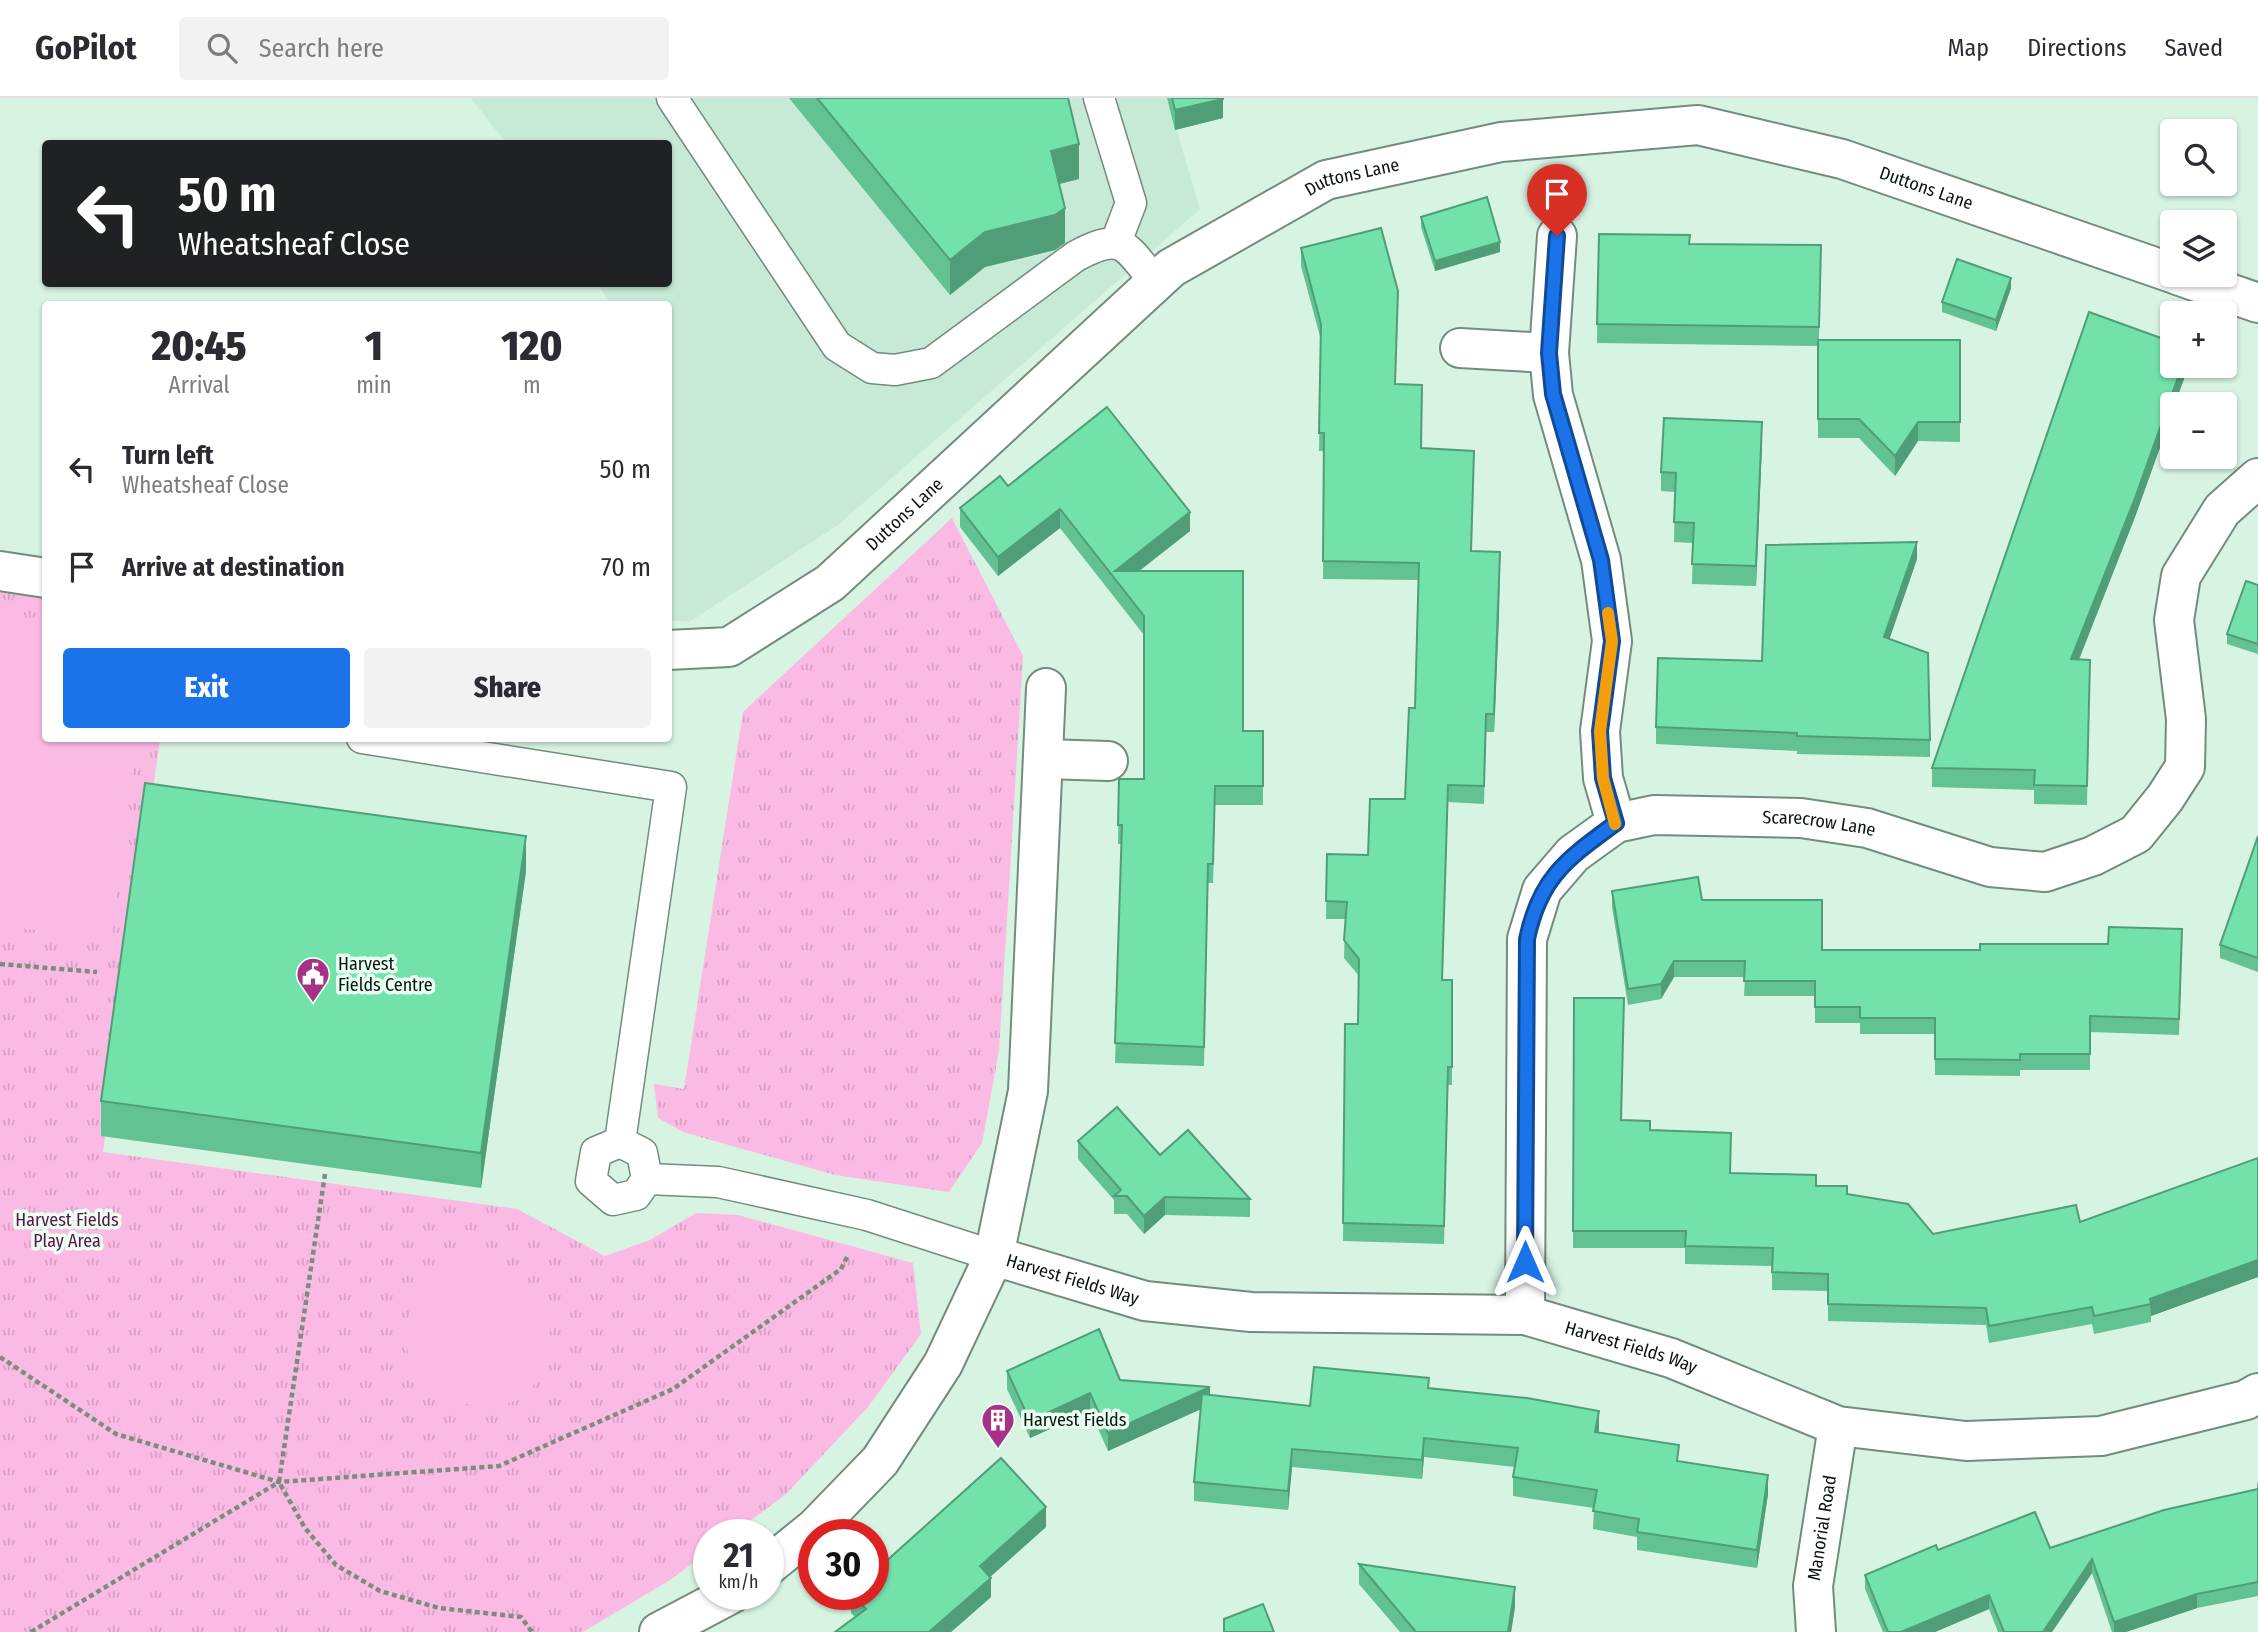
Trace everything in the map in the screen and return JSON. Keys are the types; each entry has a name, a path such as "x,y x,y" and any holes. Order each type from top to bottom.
{"street":[{"name":"Duttons Lane","path":"672,650 729,646 830,583 1171,268 1326,180 1501,142 1698,125 1842,159 2160,269"},
{"path":"1557,236 1549,353 1553,394 1601,560 1612,641 1600,731 1602,766 1616,823"},
{"name":"Duttons Lane","path":"2212,287 2258,303"},
{"path":"1460,348 1549,353"},
{"name":"Scarecrow Lane","path":"1525,1315 1527,939 1542,890 1573,854 1616,823 1654,815 1801,818 1867,828 1990,867 2045,872 2093,856 2136,834 2165,798 2185,767 2186,719 2174,620 2180,576 2222,510 2258,478"},
{"path":"0,571 42,577"},
{"name":"Harvest Fields Way","path":"784,1553 815,1528 880,1461 943,1364 994,1256 1028,1091 1046,688"},
{"path":"1044,759 1108,761"},
{"name":"Harvest Fields Way","path":"994,1256 1145,1301 1251,1312 1525,1315 1671,1358 1838,1426 1966,1441 2101,1436 2246,1400 2258,1393"},
{"name":"Manorial Road","path":"1816,1632 1814,1586 1838,1426"},
{"path":"659,1632 701,1610"}],"lane":[{"path":"672,98 837,346 872,368 895,370 931,363 1076,256 1100,243 1116,242 1130,251 1155,282"},
{"path":"1099,98 1130,203 1116,242"},
{"path":"387,742 671,787 620,1142"},
{"path":"620,1142 642,1153 647,1179 636,1195 613,1200 591,1181 596,1152 620,1142"},
{"path":"647,1179 718,1182 867,1215 994,1256"}],"path":[{"path":"0,964 97,972"},
{"path":"325,1174 279,1482 305,1528 336,1565 380,1591 439,1608 522,1617 532,1632"},
{"path":"0,1357 116,1434 279,1482 499,1465 673,1389 841,1269 867,1215"},
{"path":"31,1632 279,1482"}],"shaded area":[{"path":"471,98 1167,98 1200,209 838,525 689,622 672,620 672,301 609,301 600,287 672,287 672,140 504,140"}],"green space":[{"path":"952,518 1023,656 999,1051 982,1143 949,1192 835,1175 683,1132 658,1118 654,1084 684,1089 743,712"},
{"name":"Harvest Fields Play Area","path":"0,588 42,594 42,742 160,742 103,1152 517,1209 605,1256 650,1240 696,1213 738,1215 913,1263 921,1334 868,1407 786,1494 752,1519 693,1519 693,1563 670,1580 583,1632 0,1632"},
{"path":"0,627 42,633 42,742 136,742 112,939 0,926"},
{"path":"472,1258 497,1261 512,1269 525,1282 546,1311 551,1340 543,1369 526,1393 510,1403 491,1407 472,1405 436,1390 421,1376 411,1360 406,1342 410,1311 425,1282 438,1265"}],"building":[{"path":"817,98 1068,98 1079,144 1051,151 1065,208 1055,215 985,232 950,260"},
{"path":"1172,98 1223,98 1223,99 1175,110"},
{"path":"1487,197 1500,242 1435,261 1421,217"},
{"path":"1381,228 1398,291 1395,384 1422,385 1421,448 1474,451 1471,551 1500,552 1494,714 1486,714 1484,786 1448,785 1442,980 1452,980 1452,1067 1448,1067 1444,1226 1343,1223 1345,1024 1358,1024 1359,959 1344,940 1347,902 1326,901 1327,854 1368,855 1370,799 1405,799 1409,708 1415,708 1419,563 1323,561 1324,433 1319,433 1321,324 1301,248"},
{"path":"1599,234 1690,235 1689,244 1821,245 1819,327 1597,324"},
{"path":"1957,259 2011,278 1996,320 1942,302"},
{"path":"2089,312 2160,338 2160,378 2178,378 2173,392 2160,392 2160,428 2071,659 2090,660 2087,786 2034,785 2035,770 1932,768"},
{"path":"1818,340 1960,340 1960,422 1918,422 1895,456 1859,419 1818,419"},
{"path":"1107,407 1190,512 1115,571 1243,571 1243,731 1263,731 1263,786 1215,786 1213,864 1208,864 1204,1047 1115,1043 1122,825 1118,825 1119,779 1144,779 1144,616 1060,509 998,557 960,508 1000,476 1008,486"},
{"path":"1664,418 1762,422 1756,566 1692,564 1694,523 1674,522 1676,473 1661,472"},
{"path":"1917,542 1884,637 1928,653 1930,740 1797,736 1797,733 1656,727 1658,658 1762,661 1766,545"},
{"path":"2246,581 2258,585 2258,644 2227,634"},
{"name":"Harvest Fields Centre","path":"145,783 526,836 481,1153 101,1101"},
{"path":"2258,836 2258,958 2220,945"},
{"path":"1698,877 1702,900 1822,900 1822,950 1980,950 1980,944 2108,944 2109,927 2182,929 2179,1019 2090,1016 2090,1054 2020,1054 2020,1060 1935,1059 1935,1018 1860,1018 1860,1007 1815,1007 1815,981 1744,981 1745,961 1674,961 1661,984 1628,989 1612,891"},
{"path":"1574,998 1624,998 1621,1120 1650,1121 1650,1130 1731,1133 1730,1173 1816,1175 1816,1186 1847,1186 1847,1194 1908,1204 1933,1234 2076,1205 2080,1222 2258,1158 2258,1260 2150,1299 2151,1304 2094,1316 2092,1307 1989,1326 1986,1308 1828,1304 1828,1274 1772,1272 1773,1248 1685,1246 1686,1231 1573,1231"},
{"path":"1117,1107 1160,1155 1188,1130 1250,1199 1165,1197 1144,1216 1127,1196 1114,1196 1121,1190 1078,1141"},
{"path":"1099,1329 1120,1380 1210,1387 1108,1433 1090,1393 1030,1421 1007,1371"},
{"path":"1314,1367 1429,1378 1428,1388 1527,1398 1599,1411 1595,1432 1679,1445 1677,1461 1768,1475 1757,1550 1637,1532 1639,1519 1593,1511 1597,1490 1513,1477 1518,1448 1424,1438 1422,1460 1292,1449 1288,1491 1194,1482 1202,1394 1310,1406"},
{"path":"1001,1458 1046,1507 980,1566 991,1578 929,1632 835,1632 865,1610 889,1610 889,1559"},
{"path":"2258,1489 2258,1582 2197,1594 2114,1622 2092,1559 2043,1632 2004,1632 1989,1595 1901,1632 1888,1632 1865,1575 1936,1545 1938,1550 2035,1512 2050,1548 2164,1510"},
{"path":"1359,1564 1515,1587 1508,1632 1416,1632"},
{"path":"1263,1604 1274,1632 1224,1632 1224,1619"}],"slow traffic":[{"path":"1608,613 1612,641 1600,731 1603,778 1615,824"}],"place":[{"name":"Harvest Fields Centre","path":"313,1004"},
{"name":"Harvest Fields","path":"998,1450"}],"route":[{"path":"1525,1262 1527,939 1532,915 1542,890 1573,854 1616,823 1603,778 1600,731 1612,641 1601,560 1553,394 1549,353 1557,236"}]}
